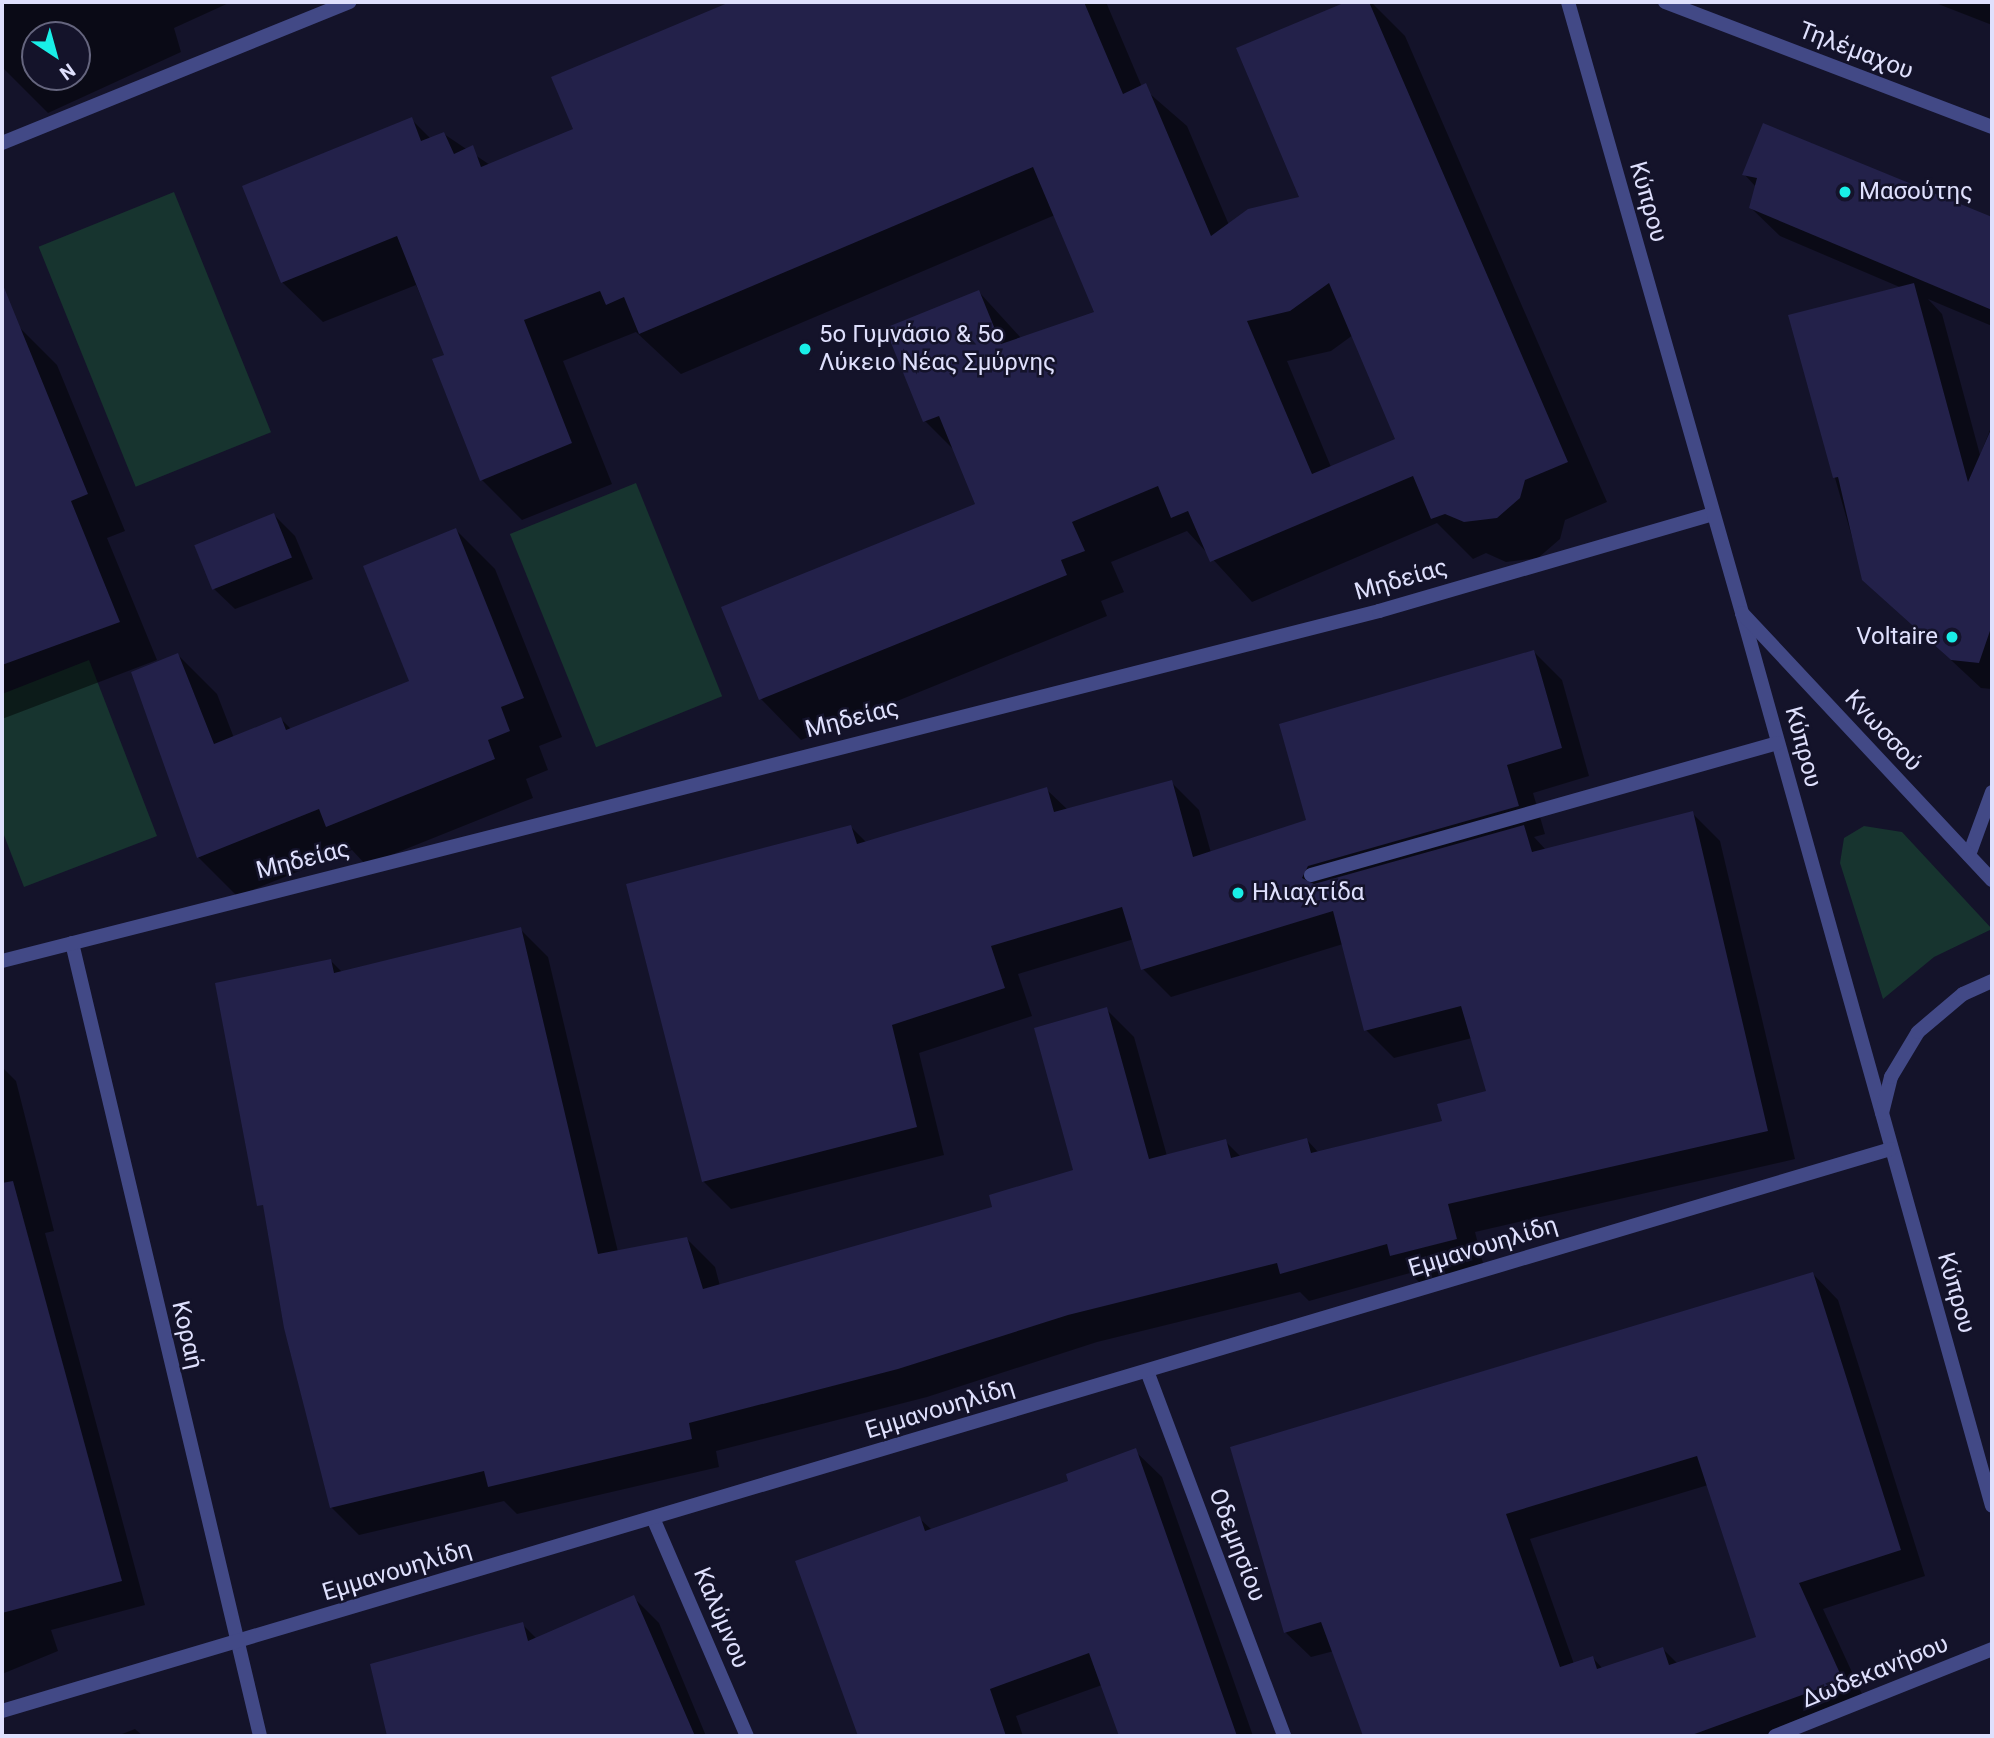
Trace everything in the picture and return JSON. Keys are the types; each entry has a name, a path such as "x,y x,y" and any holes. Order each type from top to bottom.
{"street":[{"path":"2,143 349,2"},
{"name":"Κύπρου","path":"1568,2 1992,1506"},
{"name":"Τηλέμαχου","path":"1665,2 1992,127"},
{"name":"Μηδείας","path":"2,961 1379,611 1712,514"},
{"name":"Κνωσσού","path":"1742,613 1992,880"},
{"path":"1311,875 1778,743"},
{"path":"1969,855 1992,792"},
{"name":"Κοραή","path":"72,943 260,1736"},
{"path":"1881,1118 1891,1077 1918,1032 1964,994 1992,981"},
{"name":"Εμμανουηλίδη","path":"2,1711 1891,1149"},
{"name":"Οδεμησίου","path":"1147,1371 1284,1736"},
{"name":"Καλύμνου","path":"653,1518 747,1736"},
{"name":"Δωδεκανήσου","path":"1775,1736 1992,1649"}],"green space":[{"path":"174,192 271,432 136,487 39,247"},
{"path":"636,483 722,696 596,747 510,534"},
{"path":"89,660 157,836 24,887 2,830 2,694"},
{"path":"1864,826 1902,832 1992,929 1934,957 1883,999 1840,863 1844,838"}],"building":[{"path":"730,2 1084,2 1123,94 1146,83 1211,236 1248,209 1299,197 1236,48 1346,2 1369,2 1568,462 1525,480 1520,498 1497,518 1464,522 1445,514 1431,519 1413,476 1210,562 1188,511 1171,518 1158,486 1072,522 1085,551 1061,560 1067,575 759,700 721,607 975,504 939,416 923,422 885,328 979,290 1001,344 1094,312 1033,167 639,334 624,297 606,305 600,291 524,320 572,443 480,481 432,359 444,355 397,236 281,283 242,186 412,117 421,141 444,132 454,154 473,145 481,167 573,129 551,77","holes":["1329,283 1395,439 1312,474 1247,321 1290,311"]},
{"path":"1763,123 1992,217 1992,310 1749,208 1757,178 1742,175"},
{"path":"1914,283 1968,482 1992,427 1992,625 1979,663 1951,660 1862,580 1838,477 1833,478 1788,315"},
{"path":"3,285 88,494 71,501 120,622 2,665"},
{"path":"274,513 292,558 212,590 194,545"},
{"path":"456,528 524,698 501,707 510,731 488,740 495,759 326,827 319,809 197,858 131,672 178,653 214,744 281,717 286,730 409,681 363,566"},
{"path":"1534,650 1562,748 1507,765 1519,806 1308,866 1302,878 1314,884 1524,825 1532,852 1693,811 1768,1131 1448,1204 1457,1239 1390,1256 1387,1244 1280,1274 1277,1263 1068,1315 898,1369 689,1423 692,1439 488,1487 484,1471 330,1508 284,1328 263,1205 257,1206 215,983 331,959 334,973 521,927 598,1254 687,1237 703,1289 992,1207 989,1195 1073,1170 1034,1028 1107,1007 1149,1159 1226,1139 1231,1158 1307,1138 1311,1153 1442,1121 1437,1104 1486,1091 1461,1006 1364,1031 1333,911 1141,970 1122,907 991,946 1005,988 892,1025 917,1127 702,1182 626,884 851,825 857,844 1047,787 1054,812 1172,780 1193,857 1306,820 1279,724"},
{"path":"13,1181 122,1581 2,1613 2,1183"},
{"path":"1813,1272 1901,1550 1799,1583 1843,1680 1689,1736 1363,1736 1321,1622 1284,1633 1230,1447","holes":["1697,1456 1756,1637 1669,1665 1663,1647 1597,1669 1593,1656 1560,1667 1506,1514"]},
{"path":"1136,1448 1237,1736 1119,1736 1089,1653 990,1689 1006,1736 858,1736 795,1561 920,1516 925,1531 1068,1481 1066,1474"},
{"path":"634,1595 695,1736 387,1736 370,1664 523,1622 528,1641"}],"place":[{"name":"Μασούτης","path":"1845,192"},
{"name":"5ο Γυμνάσιο & 5ο Λύκειο Νέας Σμύρνης","path":"805,349"},
{"name":"Voltaire","path":"1952,637"},
{"name":"Ηλιαχτίδα","path":"1238,893"}]}
